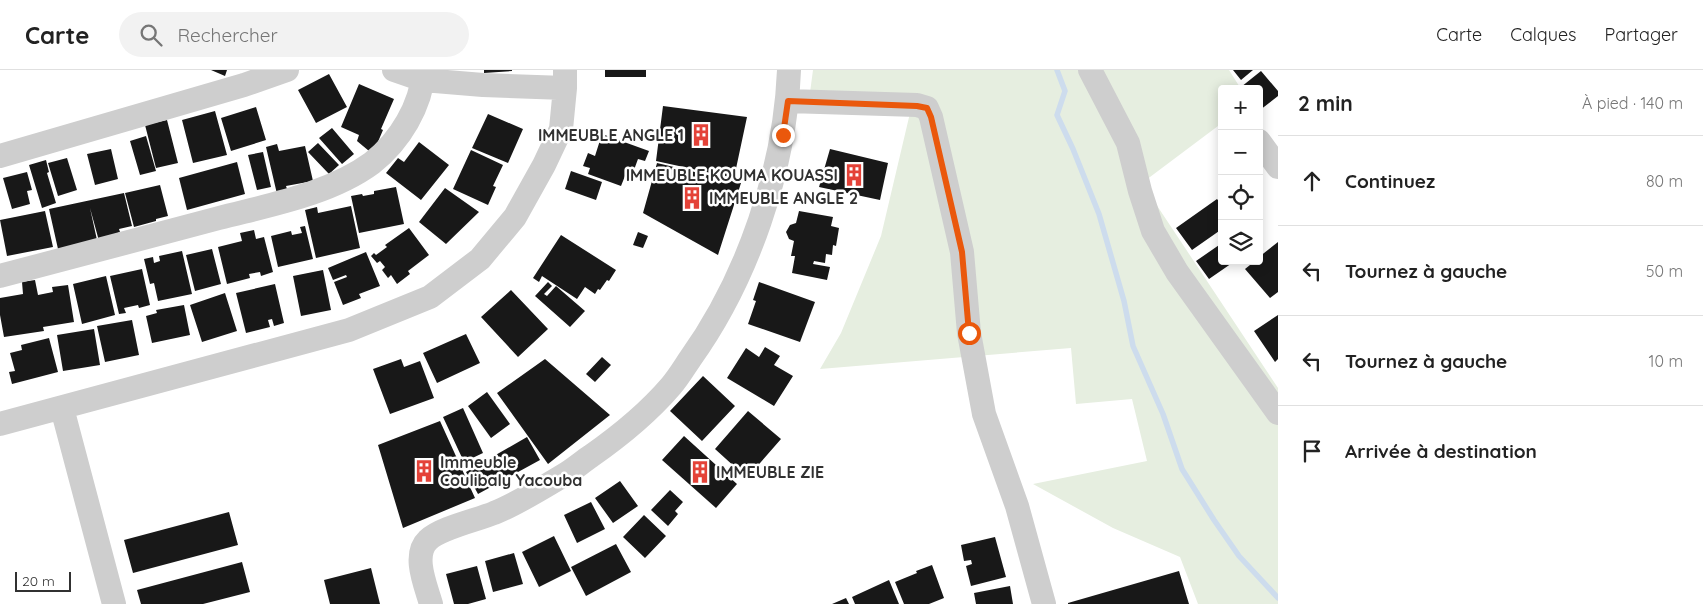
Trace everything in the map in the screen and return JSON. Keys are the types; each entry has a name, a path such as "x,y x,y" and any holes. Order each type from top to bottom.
{"street":[{"path":"0,156 244,86 287,70"},
{"path":"0,424 349,330 430,297 480,259 515,217 544,165 561,129 565,79 483,85 394,70"},
{"path":"431,604 421,563 421,549 428,539 441,532 496,512 566,474 628,430 671,386 705,338 732,290 756,232 774,174 783,135 788,101 789,70"},
{"path":"1090,70 1128,143 1140,191 1154,231 1177,272 1278,413"},
{"path":"2,268 294,198 343,180 372,163 406,126 424,75"},
{"path":"788,101 927,108 931,117 962,252 969,333 984,414 1017,506 1044,604"},
{"path":"1263,146 1278,167"},
{"path":"62,408 114,604"}],"shaded area":[{"path":"813,70 1229,70 1238,85 1218,85 1218,126 1142,183 1278,388 1278,604 1198,604 1180,557 1113,528 1033,484 1147,461 1132,399 1076,404 1071,348 820,369 841,333 881,236 910,113 809,100"}],"building":[{"path":"211,70 227,70 225,76"},
{"path":"484,70 512,70 512,71 484,73"},
{"path":"605,70 646,70 646,77 605,77"},
{"path":"1233,70 1253,70 1241,80"},
{"path":"1261,71 1278,91 1278,96 1263,108 1263,85 1244,85"},
{"path":"329,74 347,107 316,123 298,90"},
{"path":"359,84 394,99 381,129 383,130 377,144 369,151 357,141 359,135 341,127"},
{"name":"IMMEUBLE ANGLE 1","path":"663,106 747,117 734,178 656,161"},
{"path":"256,107 266,140 231,151 221,118"},
{"path":"215,111 227,155 193,163 182,120"},
{"path":"488,114 523,129 508,163 472,148"},
{"path":"167,120 178,163 156,168 145,125"},
{"path":"332,128 354,154 342,164 319,138"},
{"path":"602,134 649,151 645,161 638,159 631,178 625,176 621,186 588,174 590,168 583,166 588,153 595,156"},
{"path":"146,136 156,171 140,175 130,141"},
{"path":"419,142 449,165 421,200 386,173 398,158 404,162"},
{"path":"318,143 339,165 329,174 308,152"},
{"path":"277,144 279,151 305,146 313,181 286,186 288,192 277,194 266,147"},
{"path":"111,149 118,179 95,185 87,154"},
{"name":"IMMEUBLE KOUMA KOUASSI","path":"830,149 888,163 880,200 819,187"},
{"path":"471,150 503,165 493,186 496,187 488,205 453,189"},
{"path":"263,152 271,187 257,190 248,155"},
{"path":"67,158 77,190 58,196 48,163"},
{"path":"46,160 49,172 47,173 56,203 42,208 29,165"},
{"path":"237,162 245,194 187,210 179,178"},
{"name":"IMMEUBLE ANGLE 2","path":"657,163 741,183 718,255 643,213"},
{"path":"571,171 602,182 596,200 565,189"},
{"path":"27,172 32,190 27,191 30,204 12,209 3,178"},
{"path":"160,185 168,216 134,227 125,193"},
{"path":"396,187 404,224 359,233 351,196 374,194 374,191"},
{"path":"445,188 479,212 446,244 419,222"},
{"path":"124,193 132,226 119,229 120,232 99,241 90,208 97,240 58,249 49,209"},
{"path":"1217,199 1218,200 1218,232 1192,250 1176,228"},
{"path":"351,206 360,248 316,258 305,210 317,207 318,213"},
{"path":"45,211 53,247 7,256 0,220"},
{"path":"799,211 833,217 831,226 839,228 836,246 833,245 832,255 826,254 825,263 814,261 813,264 830,267 827,280 792,273 795,256 791,256 794,241 789,239 786,232 790,225 796,223"},
{"path":"305,226 313,259 278,267 271,236 291,231 292,235 302,233 300,227"},
{"path":"409,228 429,255 408,271 410,274 397,284 391,275 388,278 382,270 385,267 380,261 377,263 371,256 374,253 376,255 387,247 385,245"},
{"path":"254,230 256,239 264,237 273,272 261,276 260,272 249,274 250,278 227,284 218,247 242,241 240,233"},
{"path":"638,232 648,236 643,248 633,245"},
{"path":"561,235 616,270 609,281 607,280 595,294 585,287 577,299 542,276 539,282 533,278"},
{"path":"1278,242 1278,292 1270,298 1245,269 1250,265 1263,265 1263,254"},
{"path":"1218,246 1218,265 1229,265 1209,279 1196,261"},
{"path":"212,249 221,284 195,291 186,255"},
{"path":"182,251 192,294 158,301 154,283 150,284 144,259 153,257 154,263 160,261 159,256"},
{"path":"366,252 380,286 359,294 361,298 343,305 334,282 347,277 346,275 333,280 328,268"},
{"path":"142,269 150,305 139,308 138,305 124,308 126,313 119,314 110,276"},
{"path":"323,270 331,310 301,316 293,276"},
{"path":"106,276 115,315 82,324 73,284"},
{"path":"35,280 38,295 53,292 52,287 68,285 74,322 43,327 44,331 4,337 0,315 0,298 23,294 22,282"},
{"path":"548,282 552,286 544,294 547,296 556,286 585,311 570,327 535,296"},
{"path":"759,282 815,302 800,342 748,324 756,301 753,300"},
{"path":"275,284 284,323 274,326 272,319 268,320 270,327 246,333 236,293"},
{"path":"511,290 548,329 518,357 481,317"},
{"path":"225,293 237,331 202,342 190,305"},
{"path":"184,305 190,335 152,343 146,316 157,313 156,310"},
{"path":"1278,315 1278,359 1275,362 1254,331"},
{"path":"132,320 139,355 105,362 97,326"},
{"path":"94,329 100,365 63,371 57,335"},
{"path":"466,334 480,363 437,383 423,353"},
{"path":"49,338 58,372 12,384 9,372 15,371 10,353 22,350 21,345"},
{"path":"765,347 780,356 774,365 793,376 774,406 727,378 746,348 759,357"},
{"path":"602,357 611,365 595,382 586,374"},
{"path":"401,359 404,367 420,361 434,398 390,414 373,369"},
{"path":"545,359 610,415 548,464 497,393"},
{"path":"703,376 735,406 702,441 670,411"},
{"path":"487,392 510,424 491,438 468,406"},
{"path":"463,408 483,453 464,462 443,417"},
{"path":"748,411 781,439 747,478 715,449"},
{"name":"Immeuble Coulibaly Yacouba","path":"440,421 475,498 403,528 378,445"},
{"name":"IMMEUBLE ZIE","path":"684,436 737,484 716,508 662,460"},
{"path":"527,437 540,460 478,494 466,472"},
{"path":"620,481 638,506 613,523 595,498"},
{"path":"670,490 683,502 675,511 678,514 668,526 651,510"},
{"path":"591,502 605,529 577,543 564,515"},
{"path":"229,512 238,545 133,573 124,540"},
{"path":"644,515 666,536 645,558 623,537"},
{"path":"554,536 571,571 539,587 522,552"},
{"path":"995,537 1006,577 971,586 966,566 972,564 971,560 964,561 961,545"},
{"path":"616,544 631,572 586,596 571,567"},
{"path":"514,553 523,584 493,592 485,561"},
{"path":"242,562 250,592 203,604 141,604 137,590"},
{"path":"932,565 944,598 929,604 904,604 895,582"},
{"path":"477,566 486,599 468,604 454,604 446,574"},
{"path":"371,568 380,604 330,604 324,580"},
{"path":"1179,571 1189,604 1068,604 1068,603"},
{"path":"889,580 899,604 855,604 852,597"},
{"path":"1010,586 1013,604 976,604 974,593"},
{"path":"846,598 849,604 832,604"}],"waterway":[{"path":"1057,70 1065,91 1057,115 1099,214 1124,301 1133,346 1163,414 1182,469 1239,556 1278,598"}],"place":[{"name":"IMMEUBLE ANGLE 1","path":"701,135"},
{"name":"IMMEUBLE KOUMA KOUASSI","path":"854,175"},
{"name":"IMMEUBLE ANGLE 2","path":"692,198"},
{"name":"Immeuble Coulibaly Yacouba","path":"424,471"},
{"name":"IMMEUBLE ZIE","path":"700,472"}],"route":[{"path":"783,135 788,101 927,108 931,117 962,252 969,333"}]}
